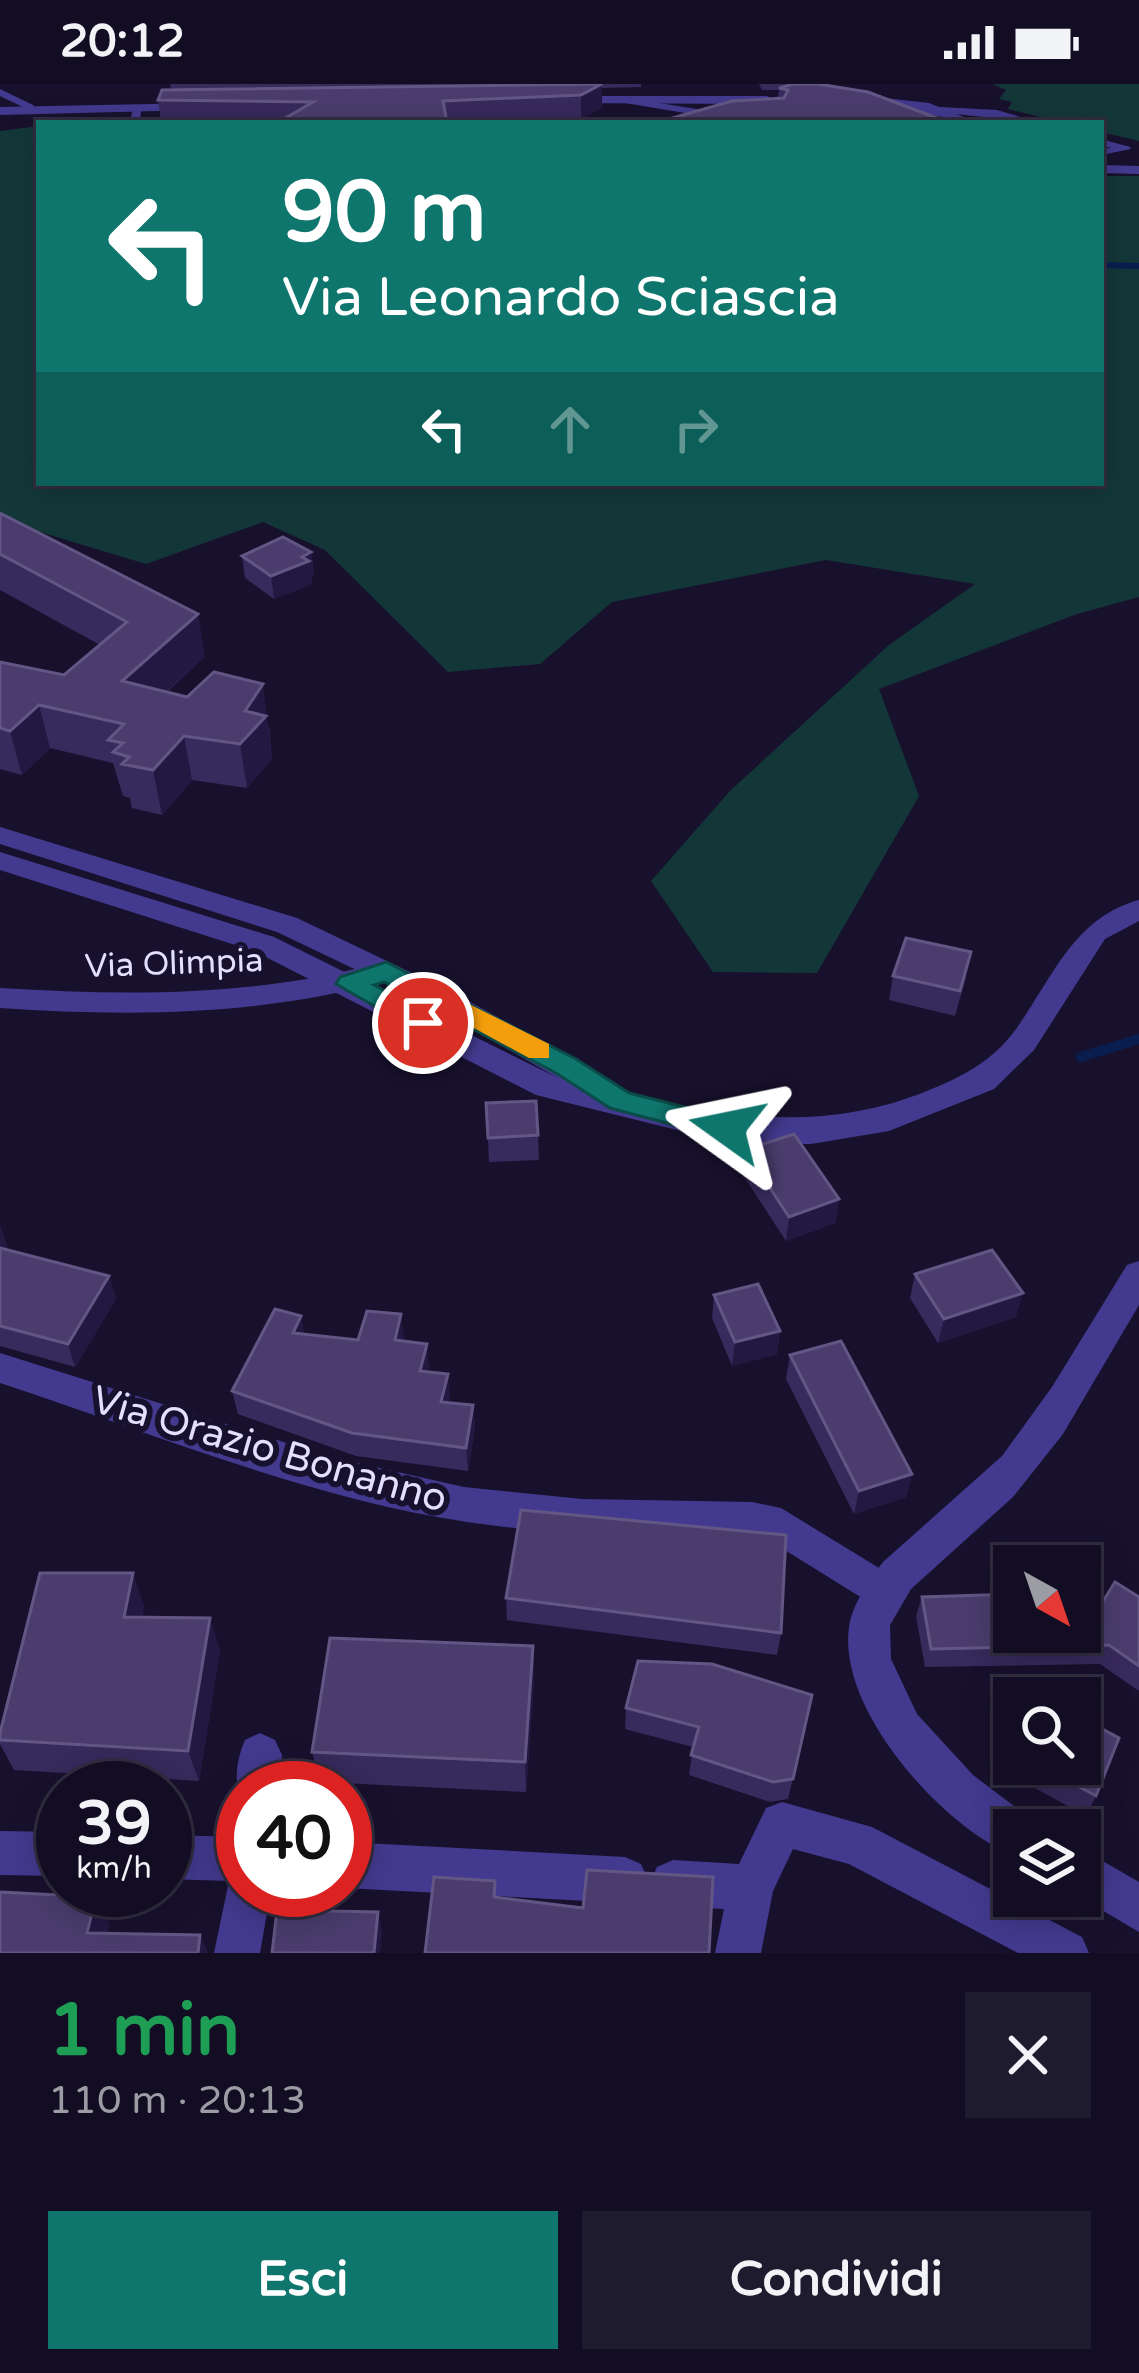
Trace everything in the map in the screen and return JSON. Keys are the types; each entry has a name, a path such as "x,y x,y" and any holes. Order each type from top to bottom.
{"street":[{"path":"829,98 940,110 965,120"},
{"path":"555,100 791,99"},
{"path":"0,111 30,107 136,116 209,105"},
{"path":"1104,170 1139,170"},
{"path":"0,835 25,860 287,925 566,1066 620,1101"},
{"path":"144,892 349,984 547,1087 693,1122 768,1132 850,1127 924,1108 983,1081 1005,1062 1082,946 1114,919 1139,909"},
{"name":"Via Olimpia","path":"0,998 171,1000 349,984 386,971"},
{"path":"993,1818 926,1759 881,1693 865,1637 869,1615 883,1592 1014,1469 1139,1275"},
{"name":"Via Orazio Bonanno","path":"0,1368 332,1474 464,1504 582,1517 752,1520 782,1526 883,1592"},
{"path":"738,1953 751,1888 782,1824 856,1843 1066,1953"},
{"path":"0,1853 36,1854"},
{"path":"372,1867 751,1888"},
{"path":"1101,1885 1139,1910"},
{"path":"237,1953 243,1917"}],"lane":[{"path":"0,92 30,107"},
{"path":"622,100 668,112 728,116"},
{"path":"940,110 997,113 1024,120"},
{"path":"1104,143 1126,149 1104,152"}],"green space":[{"path":"993,84 1139,84 1139,141 1104,133 1104,120 1054,120 1008,109 1012,102 999,99 1006,90"},
{"path":"36,126 36,486 1104,486 1104,176 1139,176 1139,597 1077,614 879,689 919,796 817,973 713,972 651,881 730,791 889,645 975,584 826,560 612,602 540,664 448,672 325,550 263,522 146,564 0,520 0,131"}],"building":[{"path":"602,84 581,95 443,101 446,120 282,120 313,102 158,100 162,90"},
{"path":"818,84 868,92 942,120 666,120 732,101 784,98 788,90 779,88"},
{"path":"0,513 198,614 122,681 187,697 214,672 263,684 245,711 266,716 240,744 184,736 153,770 122,764 129,757 113,752 123,743 108,740 124,724 39,705 10,731 0,728 0,662 64,675 127,622 0,554"},
{"path":"283,537 311,552 302,557 309,561 271,576 242,556"},
{"path":"906,938 971,952 960,991 893,976"},
{"path":"536,1101 538,1135 488,1138 486,1103"},
{"path":"794,1134 839,1199 789,1217 745,1150"},
{"path":"0,1248 109,1276 68,1344 0,1326"},
{"path":"992,1250 1023,1293 944,1319 915,1274"},
{"path":"758,1284 780,1331 735,1342 714,1295"},
{"path":"275,1309 301,1316 293,1333 358,1340 367,1311 401,1314 395,1340 427,1344 420,1371 448,1374 441,1402 473,1405 466,1448 352,1433 232,1391"},
{"path":"841,1341 912,1474 859,1491 790,1355"},
{"path":"521,1510 786,1535 781,1633 506,1598"},
{"path":"40,1573 133,1573 124,1617 210,1618 188,1751 0,1740"},
{"path":"1115,1582 1139,1597 1139,1666 1109,1645 1101,1645 1101,1604"},
{"path":"993,1595 993,1648 931,1649 922,1597"},
{"path":"330,1638 533,1646 525,1762 312,1752"},
{"path":"638,1661 712,1664 812,1695 793,1779 773,1782 691,1755 699,1727 626,1708"},
{"path":"1101,1728 1119,1738 1101,1783"},
{"path":"1076,1785 1100,1785 1096,1796"},
{"path":"587,1870 713,1877 709,1953 425,1953 434,1877 495,1881 494,1897 583,1908"},
{"path":"0,1892 36,1894 36,1917 91,1917 87,1933 200,1935 198,1953 0,1953"},
{"path":"372,1912 378,1912 374,1953 272,1953 276,1917 372,1917"}],"waterway":[{"path":"1104,265 1139,266"},
{"path":"1081,1057 1139,1039"}],"slow traffic":[{"path":"451,1004 539,1051"}],"route":[{"path":"423,1023 349,984 386,971 566,1066 620,1101 727,1128"}]}
